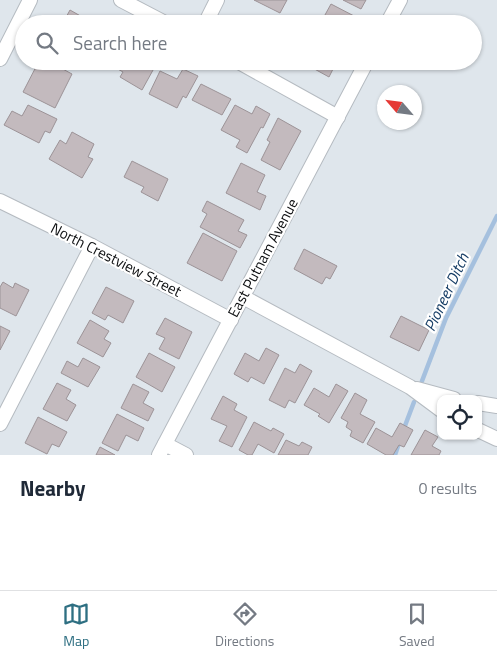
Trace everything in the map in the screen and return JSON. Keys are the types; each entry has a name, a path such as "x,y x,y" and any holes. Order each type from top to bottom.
{"street":[{"path":"22,15 30,0"},
{"path":"121,0 150,15"},
{"path":"210,15 217,0"},
{"path":"392,15 400,0"},
{"path":"0,59 15,30"},
{"path":"253,70 338,117"},
{"name":"East Putnam Avenue","path":"162,450 362,70"},
{"name":"North Crestview Street","path":"0,201 92,246 231,320"},
{"path":"0,424 92,246"},
{"path":"243,297 410,387 437,407"},
{"path":"410,387 439,395"},
{"path":"482,404 497,406"},
{"path":"482,432 497,439"},
{"path":"162,450 186,455"}],"building":[{"path":"254,0 287,0 280,13"},
{"path":"343,0 366,0 361,9"},
{"path":"331,4 352,15 325,15"},
{"path":"70,10 79,15 67,15"},
{"path":"34,70 65,70 72,74 55,108 23,92"},
{"path":"120,70 153,70 142,90 120,77 123,72"},
{"path":"182,70 198,76 186,98 183,96 177,108 149,94 160,71 177,79"},
{"path":"316,70 332,70 329,77"},
{"path":"201,84 231,99 222,115 192,100"},
{"path":"28,105 57,119 50,133 45,131 39,143 4,125 12,111 22,116"},
{"path":"235,105 252,114 256,106 270,114 247,153 236,147 240,140 221,130"},
{"path":"278,118 301,131 280,170 261,160 270,142 267,140"},
{"path":"72,132 94,144 88,157 93,159 82,178 49,159 60,140 66,144"},
{"path":"132,161 168,179 158,201 141,192 144,187 124,177"},
{"path":"241,163 265,175 257,192 266,196 260,210 226,193"},
{"path":"207,201 244,220 238,231 247,235 240,248 200,227 207,214 202,211"},
{"path":"203,233 237,251 222,281 187,263"},
{"path":"304,249 337,266 330,279 326,277 322,284 294,269"},
{"path":"3,282 13,288 15,283 29,290 16,316 0,308 0,287"},
{"path":"106,287 134,301 123,323 108,315 105,320 92,313"},
{"path":"401,316 429,330 419,351 390,337"},
{"path":"165,318 192,332 179,359 159,349 165,338 156,334"},
{"path":"90,320 109,331 104,339 111,343 103,357 77,343"},
{"path":"0,326 10,331 0,350"},
{"path":"266,348 279,355 264,384 251,377 248,382 234,374 245,353 259,361"},
{"path":"149,353 175,367 162,392 136,377"},
{"path":"83,358 100,367 88,387 61,373 67,361 78,367"},
{"path":"300,364 312,371 295,403 289,400 285,408 269,400 285,368 295,373"},
{"path":"57,383 71,390 66,399 76,405 67,421 43,409"},
{"path":"133,384 149,392 143,403 154,409 148,421 121,408"},
{"path":"336,384 348,391 329,423 318,416 320,414 304,405 314,388 329,397"},
{"path":"355,393 367,400 360,414 375,422 363,443 350,436 352,431 346,427 348,422 341,418"},
{"path":"223,396 237,404 234,410 247,417 232,447 219,441 227,426 211,419"},
{"path":"117,414 144,428 138,441 126,435 118,451 102,443"},
{"path":"38,417 67,432 59,447 52,444 47,454 25,443"},
{"path":"254,422 271,431 273,428 284,434 274,453 258,444 252,455 239,450"},
{"path":"400,423 413,430 404,447 399,445 393,455 386,455 367,444 376,428 392,437"},
{"path":"425,430 437,436 432,446 441,451 439,455 411,455"},
{"path":"286,440 299,446 302,442 312,447 308,455 278,455"},
{"path":"100,447 115,455 96,455"}],"waterway":[{"name":"Pioneer Ditch","path":"422,381 446,318 497,216"},
{"name":"Pioneer Ditch","path":"403,431 414,402"},
{"name":"Pioneer Ditch","path":"395,455 399,443"}]}
